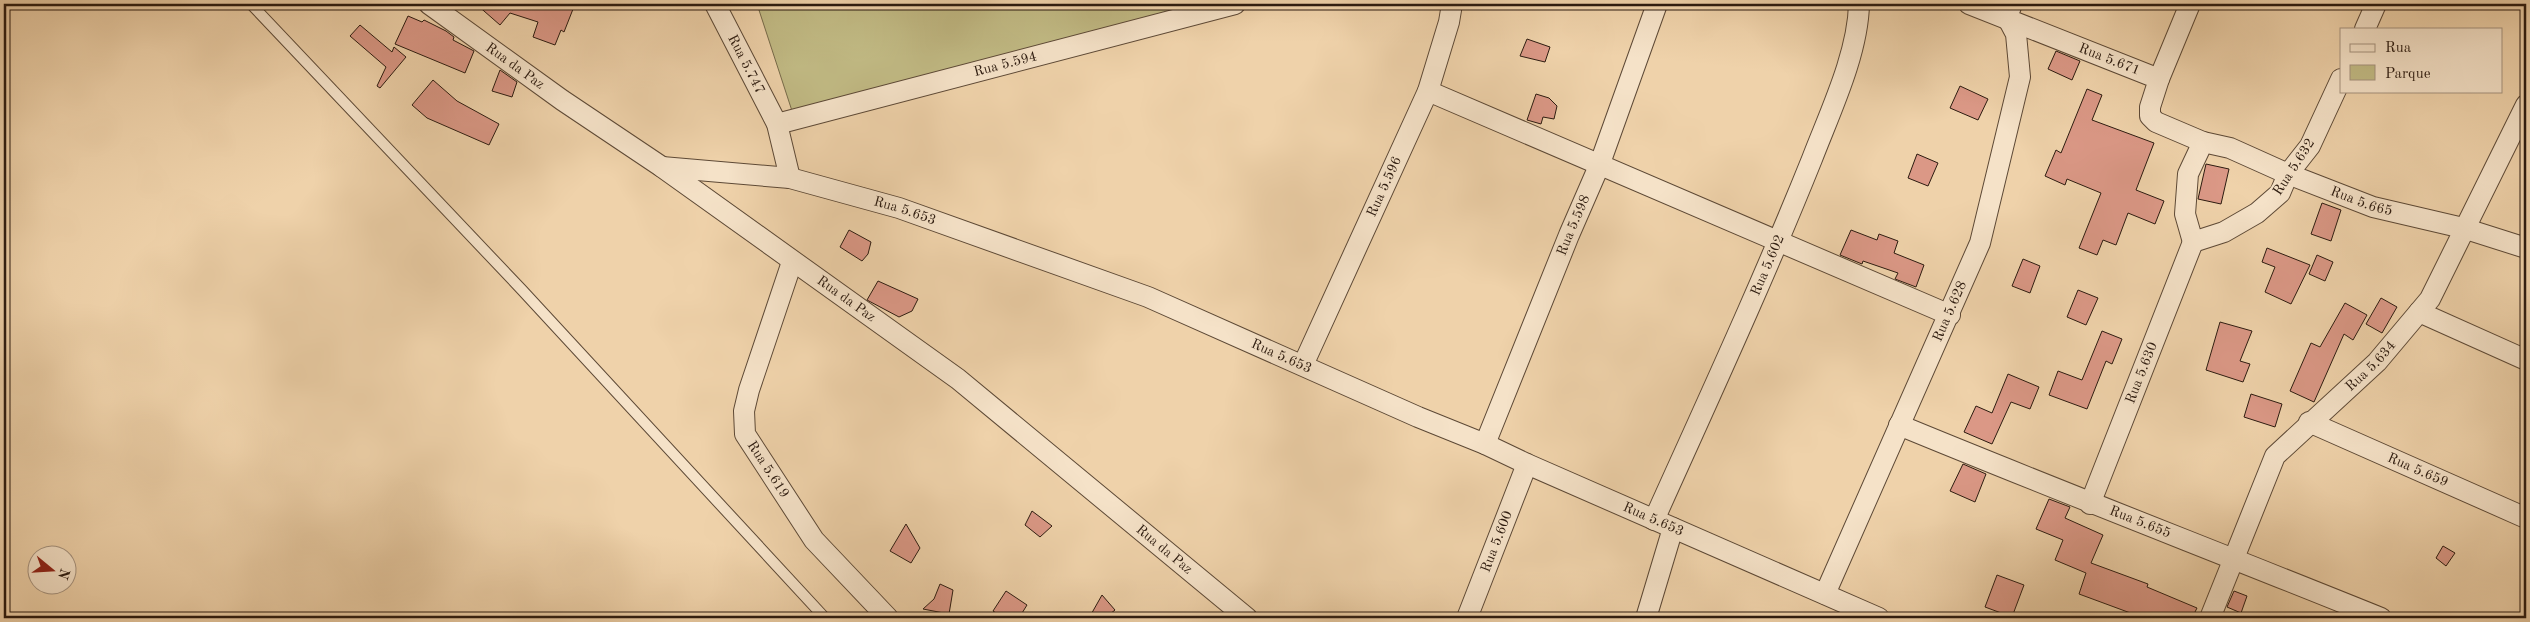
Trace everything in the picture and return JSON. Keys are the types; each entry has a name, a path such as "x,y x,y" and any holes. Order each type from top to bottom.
{"street":[{"name":"Rua da Paz","path":"429,4 562,100 662,167 792,262 958,379 1247,618"},
{"name":"Rua 5.747","path":"715,4 777,124 790,178"},
{"name":"Rua 5.594","path":"777,124 1235,4"},
{"name":"Rua 5.596","path":"1303,365 1428,91 1449,22 1452,4"},
{"name":"Rua 5.598","path":"1485,444 1599,166 1656,4"},
{"name":"Rua 5.602","path":"1654,520 1778,243 1846,70 1859,17 1859,4"},
{"name":"Rua 5.671","path":"1970,4 2009,10 2158,79 2150,107 2150,116 2156,122 2203,142"},
{"path":"2158,79 2190,4"},
{"path":"2365,28 2376,4"},
{"name":"Rua 5.628","path":"1825,594 1899,425 1950,315 1980,243 2017,96 2020,77 2016,34 2009,10"},
{"name":"Rua 5.632","path":"2193,242 2224,232 2257,213 2280,193 2288,174 2310,146 2340,81"},
{"path":"1428,91 1778,243 1950,315"},
{"name":"Rua 5.634","path":"2210,618 2275,456 2309,422 2342,396 2377,362 2430,299 2526,105"},
{"path":"2193,242 2185,214 2188,174 2203,142"},
{"name":"Rua 5.665","path":"2203,142 2230,148 2288,174 2373,207 2464,228 2526,248"},
{"name":"Rua 5.653","path":"662,167 790,178 899,208 1139,293 1418,418 1485,444 1879,618"},
{"name":"Rua 5.630","path":"2090,504 2193,242"},
{"name":"Rua 5.619","path":"792,262 749,390 744,411 745,434 814,540 888,618"},
{"path":"2419,312 2526,360"},
{"name":"Rua 5.659","path":"2309,422 2526,518"},
{"name":"Rua 5.655","path":"1899,425 2090,504 2380,618"},
{"name":"Rua 5.600","path":"1467,618 1527,464"},
{"path":"1646,618 1673,528"}],"lane":[{"path":"251,4 561,333 824,618"}],"green space":[{"path":"757,4 1196,4 794,117"}],"building":[{"path":"476,4 575,4 564,32 561,30 555,45 533,37 538,22 510,13 500,25"},
{"path":"408,16 422,22 424,20 446,31 454,37 453,40 474,51 465,73 395,44"},
{"path":"360,25 392,52 394,47 406,57 380,88 377,86 386,67 350,36"},
{"path":"1527,39 1550,47 1545,62 1520,56"},
{"path":"2056,51 2080,61 2072,80 2048,69"},
{"path":"500,70 517,82 512,97 492,91"},
{"path":"433,80 457,101 499,124 489,145 427,118 412,105"},
{"path":"1960,86 1988,99 1978,120 1950,108"},
{"path":"2087,89 2102,95 2092,120 2154,143 2136,190 2164,201 2155,224 2128,213 2116,245 2103,240 2097,255 2079,248 2101,193 2067,179 2065,185 2045,176 2056,150 2061,153"},
{"path":"1536,94 1549,98 1557,106 1554,119 1543,117 1541,124 1527,120"},
{"path":"1917,154 1938,163 1928,186 1908,178"},
{"path":"2206,164 2229,169 2221,204 2198,199"},
{"path":"2322,203 2341,210 2331,241 2311,234"},
{"path":"849,230 871,242 868,254 862,261 840,247"},
{"path":"1851,230 1877,240 1879,234 1898,241 1894,253 1924,265 1916,287 1895,279 1898,273 1863,261 1862,264 1840,255"},
{"path":"2267,248 2310,265 2291,304 2265,292 2275,267 2262,262"},
{"path":"2317,255 2333,262 2325,281 2309,274"},
{"path":"2023,259 2040,266 2030,293 2012,286"},
{"path":"878,281 918,299 912,311 899,317 867,300"},
{"path":"2078,290 2098,298 2086,325 2067,317"},
{"path":"2381,298 2397,307 2382,333 2366,324"},
{"path":"2345,303 2367,315 2353,340 2344,334 2314,402 2290,391 2311,343 2320,347"},
{"path":"2220,322 2252,331 2240,361 2250,364 2243,382 2206,370"},
{"path":"2102,331 2122,339 2112,364 2106,361 2087,409 2049,395 2058,371 2082,380"},
{"path":"2008,374 2039,387 2030,409 2011,402 1992,444 1964,432 1976,406 1992,413"},
{"path":"2251,394 2282,404 2275,427 2244,417"},
{"path":"1963,464 1986,474 1975,502 1950,491"},
{"path":"2049,499 2070,507 2065,518 2103,535 2091,563 2148,584 2147,587 2197,608 2192,618 2144,618 2079,594 2086,573 2055,560 2063,540 2036,529"},
{"path":"1032,511 1052,526 1040,537 1025,525"},
{"path":"906,524 920,548 911,563 890,551"},
{"path":"2443,546 2455,553 2446,566 2436,558"},
{"path":"1997,575 2024,585 2012,617 1985,607"},
{"path":"940,584 953,590 949,614 923,609 934,599"},
{"path":"1006,591 1027,605 1019,618 1004,618 993,611"},
{"path":"2234,591 2247,596 2241,613 2227,607"},
{"path":"1102,595 1115,610 1105,618 1089,618"}]}
